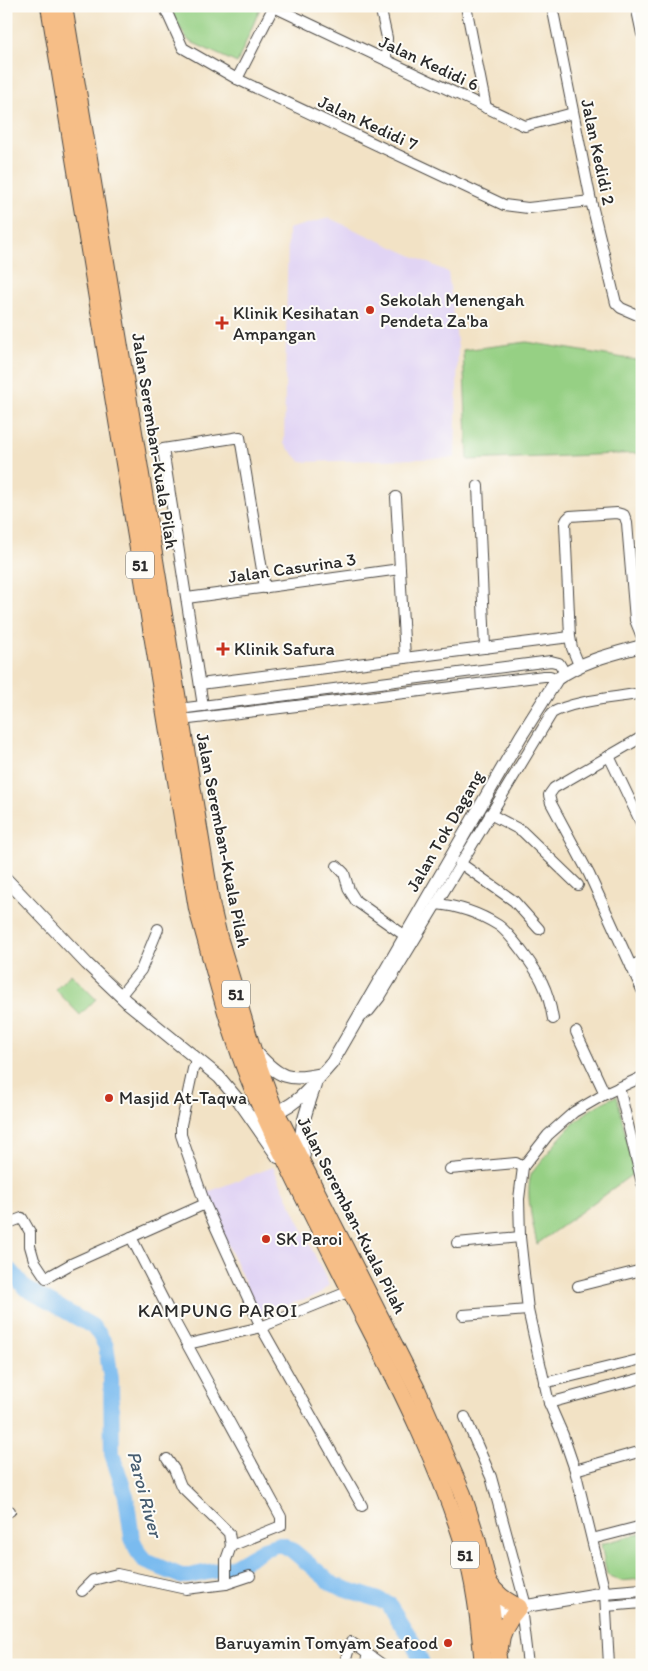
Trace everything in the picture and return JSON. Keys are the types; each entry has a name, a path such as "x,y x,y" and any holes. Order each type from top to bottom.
{"highway":[{"name":"Jalan Seremban-Kuala Pilah","path":"49,6 197,909 240,1060 271,1111 357,1288 404,1396 447,1497 462,1542 472,1584 484,1613 499,1665"},
{"name":"Jalan Seremban-Kuala Pilah","path":"64,6 214,915 219,938 271,1111"},
{"name":"Jalan Seremban-Kuala Pilah","path":"357,1288 418,1391 463,1494 488,1581 484,1613 483,1665"},
{"path":"488,1581 495,1592 506,1601 522,1607 506,1622 501,1639 499,1665"}],"street":[{"name":"Jalan Kedidi 7","path":"164,6 183,48 237,79 504,205 528,208 591,201"},
{"path":"380,6 387,38 386,60"},
{"path":"466,6 486,108"},
{"name":"Jalan Kedidi 2","path":"552,6 591,201 616,303 621,308 642,317"},
{"path":"636,6 642,34"},
{"path":"237,79 274,7"},
{"name":"Jalan Kedidi 6","path":"274,7 525,126 573,113"},
{"path":"204,706 163,449 240,436 264,588"},
{"path":"478,486 485,648"},
{"path":"396,497 405,658"},
{"path":"579,665 570,637 565,523 570,516 617,513 624,516 627,523 635,620 642,637"},
{"name":"Jalan Casurina 3","path":"187,598 400,570"},
{"path":"200,684 570,637"},
{"name":"Jalan Tok Dagang","path":"271,1111 303,1085 319,1077 332,1063 404,935 525,728 561,676 590,660 642,646"},
{"path":"551,661 559,663 561,676 544,676 180,715 204,706 551,661"},
{"path":"357,1020 369,1011 380,997 552,713 560,708 572,705 642,694"},
{"path":"642,736 554,788 549,795 589,874 642,990"},
{"path":"609,756 642,825"},
{"path":"490,814 522,831 578,885"},
{"path":"460,864 514,901 539,929"},
{"path":"337,866 344,873 348,890 356,901 404,935"},
{"path":"6,879 120,996 219,1078 307,1186"},
{"path":"436,904 453,906 476,914 499,926 510,937 542,981 553,1019"},
{"path":"120,996 141,970 158,929"},
{"path":"631,966 642,961"},
{"path":"576,1032 605,1094"},
{"path":"253,1050 270,1068 283,1076 319,1077 300,1140 307,1186"},
{"path":"198,1061 193,1069 181,1125 181,1135 205,1204 261,1327 362,1506"},
{"path":"609,1665 606,1599 575,1470 549,1403 528,1310 520,1237 519,1199 523,1167 548,1135 574,1112 605,1094 642,1077"},
{"path":"619,1087 642,1183"},
{"path":"450,1169 516,1164 523,1167"},
{"path":"6,1224 22,1218 30,1232 30,1246 34,1260 46,1278 71,1264 205,1204"},
{"path":"131,1237 281,1517 281,1526 231,1546"},
{"path":"456,1243 520,1237"},
{"path":"578,1286 642,1270"},
{"path":"188,1344 261,1327 357,1288"},
{"path":"463,1315 528,1310"},
{"path":"544,1383 642,1359"},
{"path":"549,1403 642,1378"},
{"path":"465,1417 491,1477 522,1607 528,1665"},
{"path":"575,1470 642,1451"},
{"path":"167,1460 174,1469 181,1486 229,1533 231,1546 226,1560 226,1579"},
{"path":"592,1539 642,1526"},
{"path":"82,1591 93,1580 116,1574 186,1588 250,1576"},
{"path":"484,1613 522,1607 606,1599 642,1590"},
{"path":"606,1599 642,1603"},
{"path":"344,1665 351,1642 383,1665"},
{"path":"365,1665 368,1654"}],"shaded area":[{"name":"Sekolah Menengah Pendeta Za'ba","path":"329,218 448,272 458,348 455,458 301,462 284,444 288,229"},
{"name":"SK Paroi","path":"273,1167 329,1285 318,1295 259,1315 205,1193"}],"green space":[{"path":"170,6 261,6 237,63 189,41 174,19"},
{"path":"527,342 642,361 642,453 468,460 463,350"},
{"path":"71,974 96,999 80,1015 55,989"},
{"path":"617,1096 634,1173 537,1244 529,1200 531,1175 576,1121 585,1113"},
{"path":"642,1533 642,1579 621,1581 607,1575 601,1544"}],"waterway":[{"name":"Paroi River","path":"6,1268 13,1273 25,1288 92,1326 106,1346 111,1379 112,1454 126,1496 132,1538 138,1552 145,1561 181,1576 189,1576 233,1567 264,1549 283,1545 334,1585 388,1603 411,1639 423,1665"}],"place":[{"name":"Sekolah Menengah Pendeta Za'ba","path":"370,310"},
{"name":"Klinik Kesihatan Ampangan","path":"222,323"},
{"name":"Klinik Safura","path":"223,649"},
{"name":"Masjid At-Taqwa","path":"109,1098"},
{"name":"SK Paroi","path":"266,1239"},
{"name":"Baruyamin Tomyam Seafood","path":"448,1643"}],"district":[{"name":"KAMPUNG PAROI","path":"218,1310"}]}
